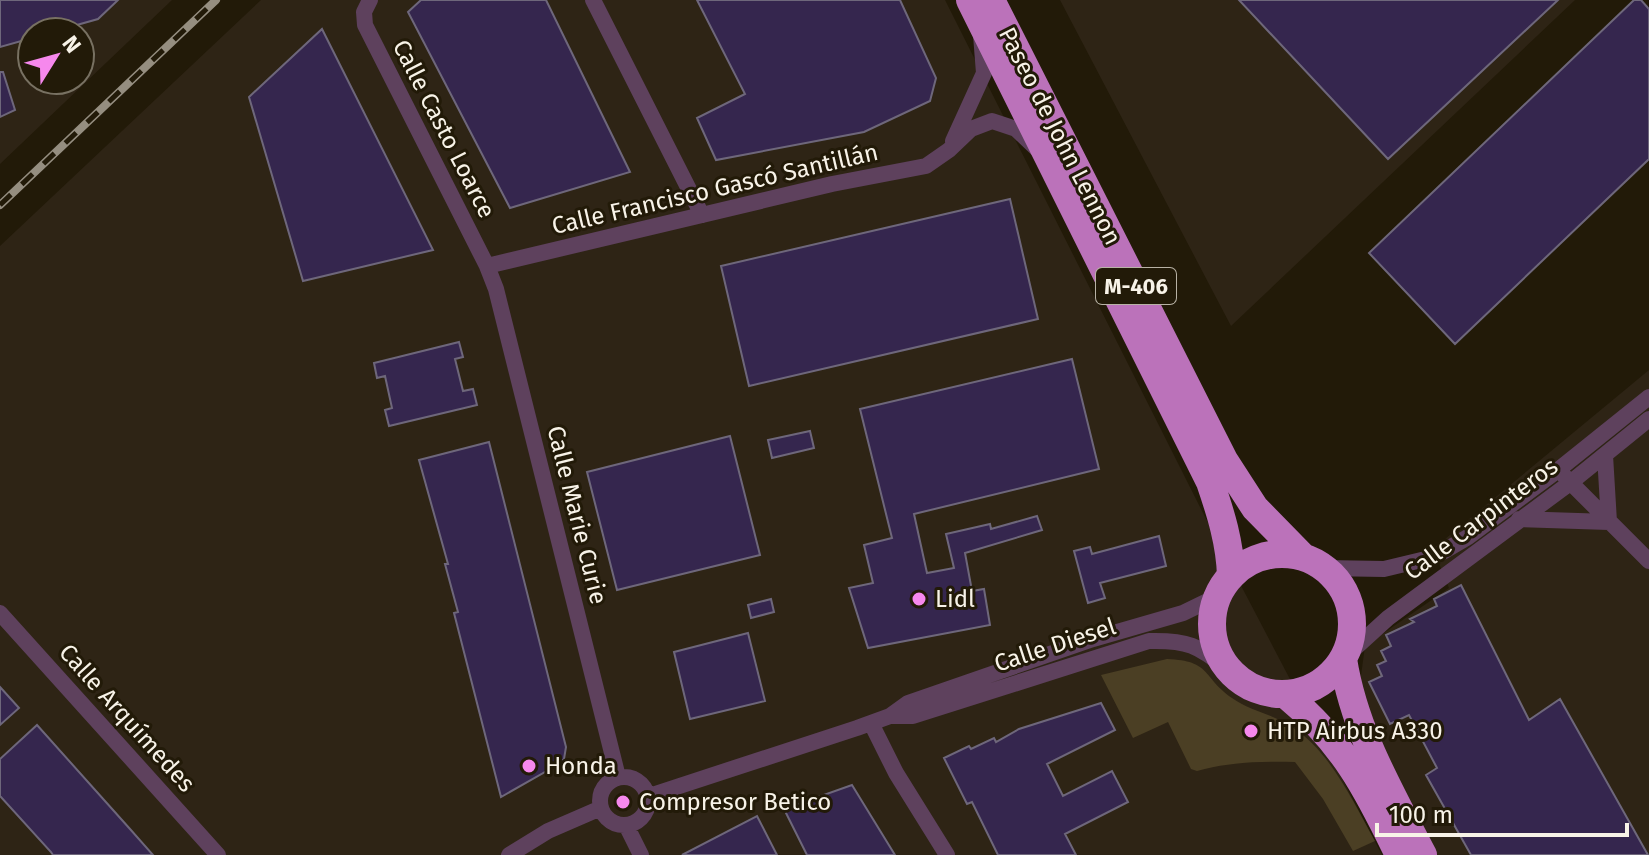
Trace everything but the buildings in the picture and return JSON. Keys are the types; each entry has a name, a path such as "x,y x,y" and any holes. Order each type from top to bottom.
{"highway":[{"name":"Paseo de John Lennon","path":"980,6 1049,162 1210,482 1224,522 1230,555 1224,586"},
{"name":"Paseo de John Lennon","path":"980,6 1224,460 1255,508 1313,562"},
{"path":"1224,586 1244,565 1260,557 1281,553 1313,562"},
{"name":"M-406","path":"1313,562 1342,588 1350,608 1350,642 1343,659 1348,689 1361,730 1423,855"},
{"name":"M-406","path":"1224,586 1213,611 1215,642 1229,670"},
{"path":"1229,670 1255,688 1285,694 1314,686 1329,676 1343,659"},
{"path":"1285,694 1316,720 1350,762 1399,855"}],"street":[{"path":"593,0 702,215"},
{"name":"Calle Casto Loarce","path":"367,6 365,25 487,266"},
{"path":"949,150 984,73 980,6"},
{"name":"Calle Francisco Gascó Santillán","path":"487,266 832,184 926,166 971,129 992,121 1016,129 1049,162"},
{"name":"Calle Marie Curie","path":"487,266 496,289 618,777"},
{"name":"Calle Carpinteros","path":"1313,562 1384,569 1434,557 1468,537 1649,397"},
{"name":"Calle Carpinteros","path":"1343,659 1388,618 1570,483 1649,419"},
{"path":"1605,455 1609,522"},
{"path":"1558,470 1649,561"},
{"path":"1519,519 1609,522"},
{"name":"Calle Diesel","path":"649,796 871,723 890,716 908,703 1093,639 1183,613 1224,586"},
{"name":"Calle Arquímedes","path":"0,613 218,855"},
{"name":"Calle Diesel","path":"890,716 913,716 1149,641 1180,640 1201,649 1229,670"},
{"path":"871,723 896,773 947,855"},
{"path":"626,776 641,782 649,796 646,813 641,819 626,825 610,821 601,808 603,789 618,777 626,776"},
{"path":"509,855 548,831 601,808"},
{"path":"626,825 641,855"}],"shaded area":[{"path":"0,0 172,0 96,72 96,16 16,16 16,96 71,96 0,164"},
{"path":"261,0 945,0 1203,513 1382,855 0,855 0,246"},
{"path":"1060,0 1575,0 1231,326"},
{"path":"1649,370 1649,855 1437,855 1374,732 1360,683 1365,646 1449,588 1433,549"},
{"path":"1167,659 1199,666 1232,698 1285,723 1306,737 1340,779 1375,841 1353,851 1323,799 1295,762 1245,763 1197,771 1191,769 1168,722 1133,738 1101,675"}],"railway":[{"path":"0,205 216,0"}],"place":[{"name":"Lidl","path":"919,599"},
{"name":"HTP Airbus A330","path":"1251,731"},
{"name":"Honda","path":"529,766"},
{"name":"Compresor Betico","path":"623,802"}]}
